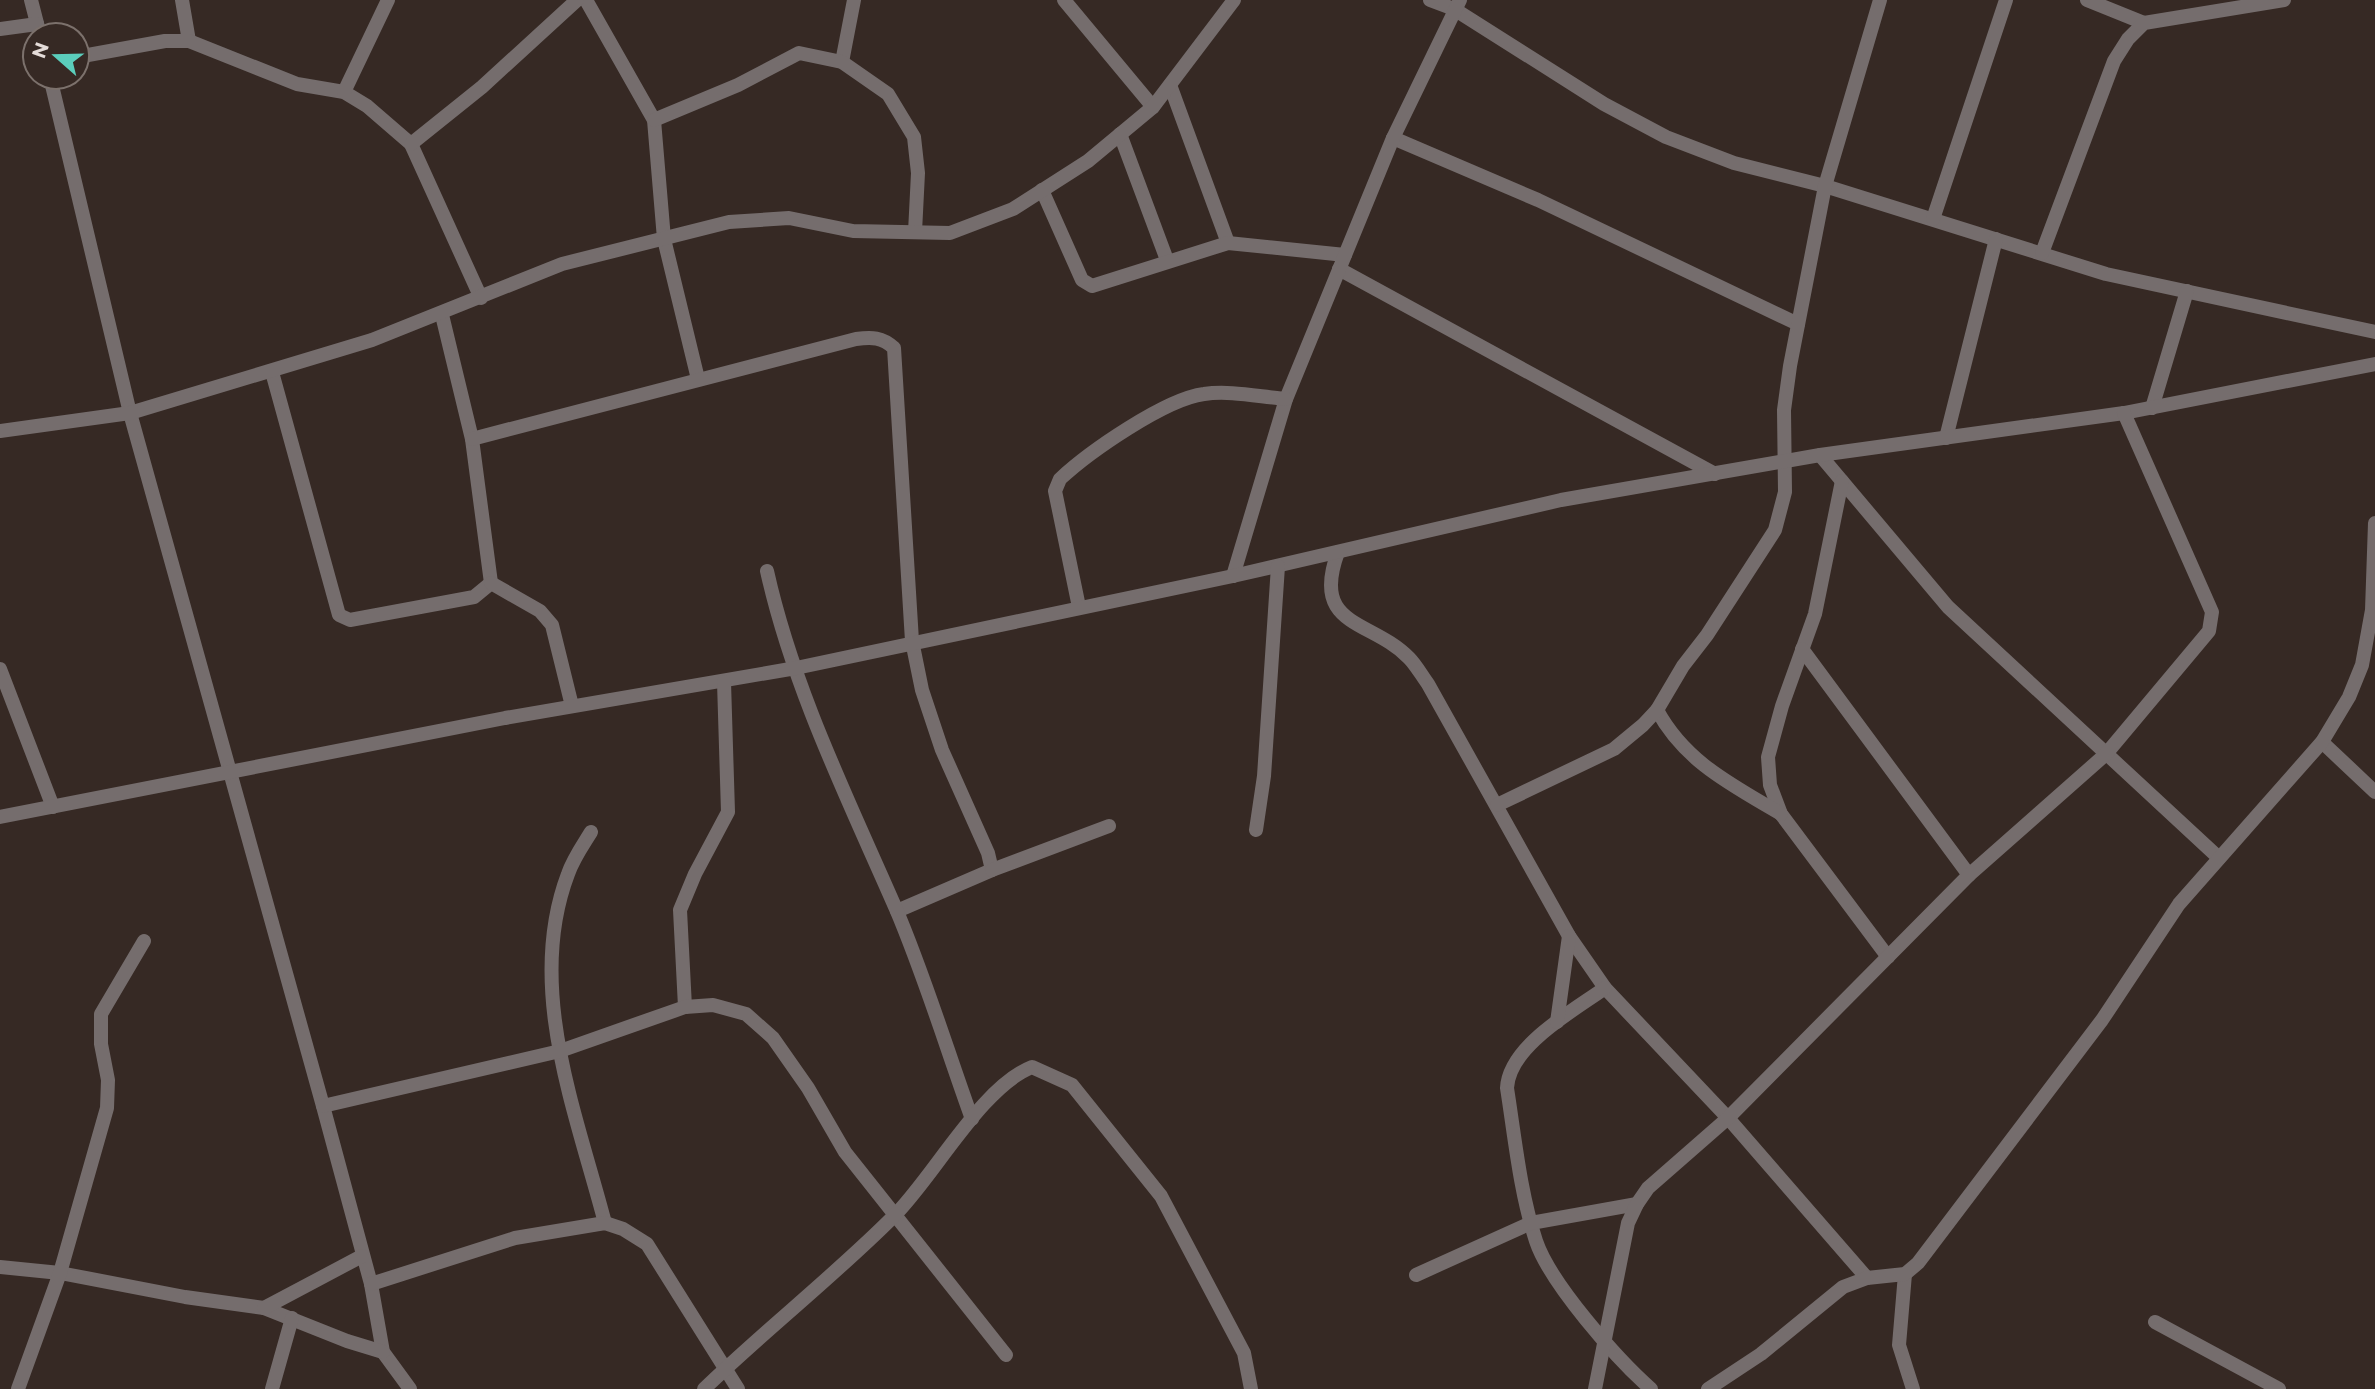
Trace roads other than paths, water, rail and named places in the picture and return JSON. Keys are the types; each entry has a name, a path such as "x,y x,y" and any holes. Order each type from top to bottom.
{"street":[{"path":"31,0 36,21"},
{"path":"182,0 189,41"},
{"path":"344,92 388,0"},
{"path":"411,144 482,87 577,0"},
{"path":"586,0 654,120 664,239 698,379"},
{"path":"842,62 854,0"},
{"path":"1064,0 1153,107"},
{"path":"0,430 130,412 272,372 442,315 562,264 729,222 789,218 853,231 950,233 1013,209 1088,161 1153,107 1234,0"},
{"path":"1430,0 1457,5 1604,104 1666,137 1734,163 1825,186 2106,274 2375,332"},
{"path":"1497,805 1614,749 1657,710 1683,666 1707,635 1775,530 1785,492 1784,410 1825,186 1880,0"},
{"path":"1933,219 2007,0"},
{"path":"2087,0 2144,23 2284,0"},
{"path":"1233,576 1286,399 1393,138 1457,5"},
{"path":"2042,253 2114,61 2128,39 2144,23"},
{"path":"0,29 21,30"},
{"path":"91,54 165,41 189,41 297,84 344,92 367,106 411,144 481,298"},
{"path":"654,120 738,85 799,53 842,62 888,94 914,137 918,173 915,232"},
{"path":"1170,85 1228,243"},
{"path":"53,91 130,412 371,1284 383,1352 410,1389"},
{"path":"1120,134 1167,260"},
{"path":"1393,138 1538,200 1798,324"},
{"path":"1042,190 1086,284 1092,286 1167,260 1228,243 1345,255"},
{"path":"1946,438 1996,239"},
{"path":"1339,269 1715,474"},
{"path":"2152,408 2186,291"},
{"path":"442,315 472,439 492,583"},
{"path":"472,439 856,339 873,337 887,341 894,348 912,641 922,690 942,750 988,853 992,870"},
{"path":"0,817 231,770 572,706 796,668 912,641 1233,576 1561,500 1820,455 2124,413 2375,364"},
{"path":"272,372 339,615 350,620 474,597 492,583"},
{"path":"1079,607 1055,491 1060,479 1156,411 1180,400 1206,393 1286,399"},
{"path":"1595,1389 1628,1223 1648,1188 1728,1118 1969,875 2106,754 2209,631 2212,612 2124,413"},
{"path":"1820,455 1948,607 2220,858"},
{"path":"1842,481 1815,614 1768,757 1770,785 1781,814 1888,957"},
{"path":"1708,1389 1761,1354 1843,1287 1867,1278 1905,1274 1918,1262 2102,1020 2179,904 2322,742 2349,697 2362,664 2372,610 2375,523"},
{"path":"1338,552 1329,577 1333,600 1346,618 1408,657 1428,684 1569,936 1605,988 1728,1118 1867,1278"},
{"path":"1256,830 1264,776 1278,566"},
{"path":"768,571 778,618 796,668 867,848 897,911 972,1119"},
{"path":"492,583 540,611 552,625 572,706"},
{"path":"1802,649 1969,875"},
{"path":"0,669 53,807"},
{"path":"684,1007 680,910 695,874 728,812 724,682"},
{"path":"1657,710 1685,751 1712,774 1781,814"},
{"path":"2322,742 2375,792"},
{"path":"897,911 992,870 1109,826"},
{"path":"591,832 568,873 559,909 551,999 560,1051 605,1223"},
{"path":"1557,1022 1569,936"},
{"path":"19,1389 60,1273 107,1108 108,1080 101,1044 101,1014 145,941"},
{"path":"1605,988 1557,1022 1520,1055 1508,1073 1507,1088 1537,1243 1549,1268 1605,1343 1651,1389"},
{"path":"323,1106 560,1051 684,1007 713,1004 746,1014 773,1038 808,1088 845,1152 1006,1355"},
{"path":"704,1389 894,1216 972,1119 1019,1072 1032,1067 1072,1085 1161,1196 1180,1227 1244,1353 1251,1389"},
{"path":"1416,1275 1531,1223 1637,1204"},
{"path":"371,1284 514,1238 605,1223 623,1229 647,1244 738,1389"},
{"path":"264,1308 362,1256"},
{"path":"0,1267 60,1273 184,1297 264,1308 347,1342 383,1352"},
{"path":"1905,1274 1899,1345 1913,1389"},
{"path":"272,1389 292,1318"},
{"path":"2155,1322 2279,1389"}]}
